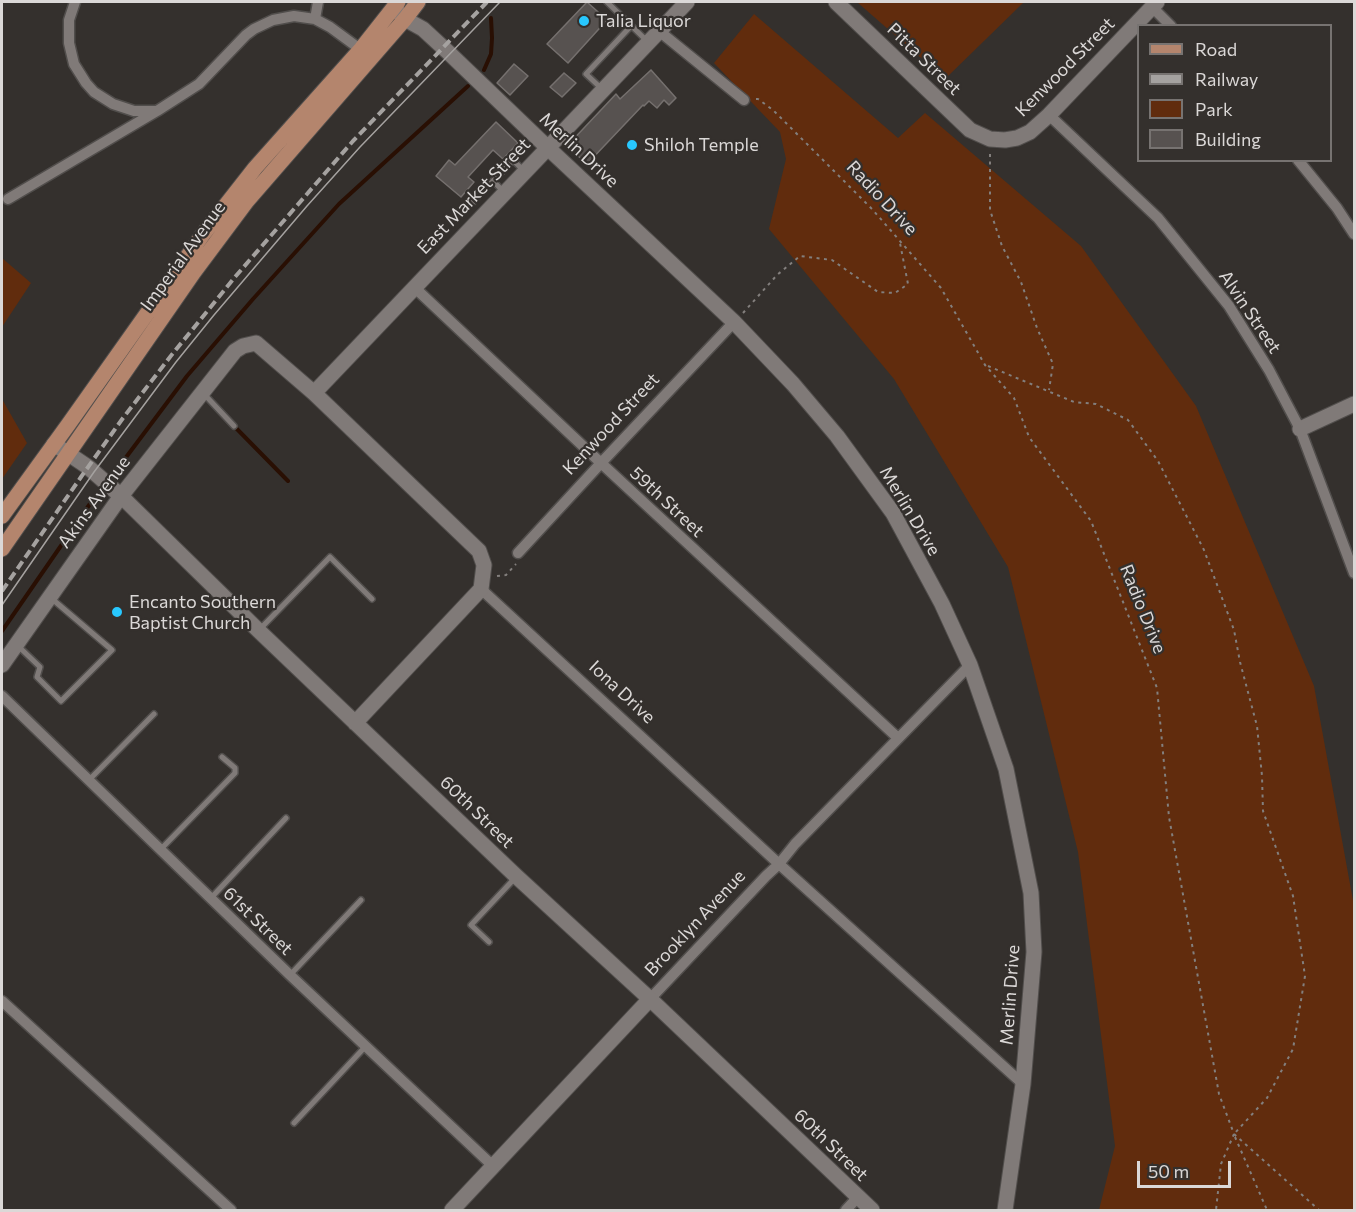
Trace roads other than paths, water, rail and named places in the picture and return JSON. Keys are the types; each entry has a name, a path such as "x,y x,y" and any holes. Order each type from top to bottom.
{"main road":[{"name":"Imperial Avenue","path":"2,516 211,224 255,168 366,54 405,19 418,2"},
{"name":"Imperial Avenue","path":"2,549 194,272 247,201 366,54 395,5"}],"street":[{"path":"75,2 69,20 69,42 75,64 86,83 103,99 123,108 146,112 157,111"},
{"path":"315,19 318,2"},
{"name":"East Market Street","path":"314,393 687,2"},
{"name":"Pitta Street","path":"836,2 970,130 990,139"},
{"path":"1155,4 1170,24"},
{"name":"Kenwood Street","path":"990,139 1017,138 1030,132 1155,4"},
{"name":"Merlin Drive","path":"395,5 405,19 423,29 734,322 793,384 837,436 893,513 942,604 970,665 1006,769 1031,893 1034,952 1023,1084 1005,1210"},
{"path":"5,201 199,84 246,35 263,23 294,16 315,19 330,27 366,54"},
{"path":"659,31 744,100"},
{"name":"Alvin Street","path":"1049,115 1158,218 1229,306 1269,370 1300,429 1354,573"},
{"path":"1300,162 1337,208 1354,234"},
{"name":"59th Street","path":"414,287 898,738"},
{"name":"Kenwood Street","path":"518,553 734,322"},
{"name":"Akins Avenue","path":"2,665 121,496 235,351 243,346 256,343 314,393"},
{"path":"314,393 479,551 484,565 482,583 355,723"},
{"path":"1300,429 1354,404"},
{"name":"60th Street","path":"54,444 88,467 121,496 355,723 872,1210"},
{"name":"Iona Drive","path":"482,583 779,864 1023,1084"},
{"name":"Brooklyn Avenue","path":"452,1210 765,876 779,864 795,844 970,665"},
{"name":"61st Street","path":"2,696 365,1047 493,1166"},
{"path":"2,1001 231,1210"},
{"path":"846,1210 858,1197"}],"lane":[{"path":"607,2 648,42"},
{"path":"602,89 586,74 631,26"},
{"path":"472,203 513,160 524,171"},
{"path":"493,181 504,192"},
{"path":"202,393 234,426"},
{"path":"259,631 330,557 372,599"},
{"path":"16,644 40,667 37,677 61,701 111,650 49,596"},
{"path":"89,780 154,714"},
{"path":"161,849 235,773 235,768 222,757"},
{"path":"211,898 286,818"},
{"path":"489,942 471,925 516,876"},
{"path":"290,975 361,900"},
{"path":"294,1123 365,1047"}],"waterway":[{"path":"484,70 491,54 491,18"},
{"path":"118,468 187,376 339,204 468,86"},
{"path":"234,426 288,481"},
{"path":"2,631 94,498"}],"tram line":[{"path":"2,605 94,472 214,315 360,147 500,2"}],"railway":[{"path":"2,591 123,418 235,277 353,141 487,2"}],"place":[{"name":"Talia Liquor","path":"584,21"},
{"name":"Shiloh Temple","path":"632,145"},
{"name":"Encanto Southern Baptist Church","path":"117,612"}]}
